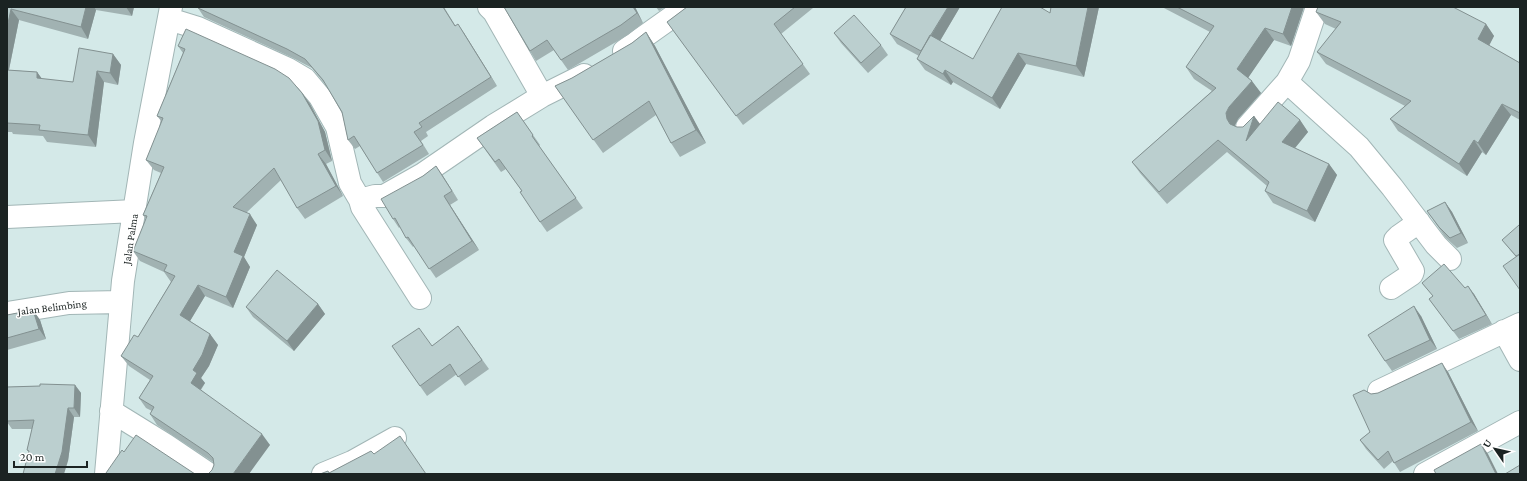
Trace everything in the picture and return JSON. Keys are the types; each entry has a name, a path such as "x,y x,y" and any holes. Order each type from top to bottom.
{"street":[{"path":"489,7 494,12 542,96"},
{"path":"360,200 375,196 384,196 423,174 493,126 542,96 575,80 635,45 686,7"},
{"path":"1247,127 1287,82 1299,61 1317,7"},
{"path":"170,13 198,28 288,69 305,79 320,97 337,127 350,183 360,200 362,207 420,298"},
{"name":"Jalan Palma","path":"106,474 123,281 145,144 170,13"},
{"path":"1287,82 1359,147 1436,245 1450,259"},
{"path":"7,217 135,211"},
{"path":"1391,288 1412,274 1413,271 1395,240 1419,222"},
{"name":"Jalan Belimbing","path":"7,313 69,303 121,302"},
{"path":"1379,391 1512,327 1520,360"},
{"path":"111,411 209,474"},
{"path":"1425,474 1520,422"},
{"path":"323,474 352,462 395,438"}],"building":[{"path":"7,7 86,7 81,27 11,9 7,28"},
{"path":"198,7 443,7 455,26 458,24 491,77 419,123 422,127 414,132 423,145 377,173 354,136 348,140 342,112 323,80 305,59"},
{"path":"504,7 633,7 637,13 621,25 561,60 547,40 530,51"},
{"path":"687,7 795,7 774,24 803,64 736,116 667,22"},
{"path":"906,7 948,7 921,51 890,34"},
{"path":"1002,7 1040,7 1050,13 1051,7 1088,7 1076,66 1018,53 992,98 945,70 943,74 917,59 930,35 973,59"},
{"path":"1177,7 1292,7 1283,34 1265,28 1237,69 1252,81 1229,107 1226,113 1230,124 1237,127 1243,127 1254,116 1246,141 1278,102 1300,120 1282,142 1329,164 1307,211 1265,191 1269,182 1218,140 1159,192 1132,162 1216,88 1186,67 1214,26"},
{"path":"1318,7 1453,7 1486,24 1478,39 1520,63 1520,113 1502,104 1478,143 1474,140 1459,164 1390,119 1411,101 1317,52 1341,22 1316,12"},
{"path":"854,15 881,45 861,63 834,33"},
{"path":"186,29 275,69 289,78 302,93 318,121 325,150 318,154 336,186 297,208 274,168 233,207 250,214 234,252 243,256 226,297 198,285 180,315 210,334 202,355 193,370 197,373 191,383 262,434 233,474 208,474 214,465 213,458 208,453 150,414 154,407 139,398 153,376 121,356 134,335 138,337 175,276 164,271 167,265 133,251 147,216 143,215 164,167 146,160 163,118 157,116 185,49 178,46"},
{"path":"646,32 696,130 671,143 649,101 593,140 555,86 572,78 632,43"},
{"path":"79,48 113,54 110,73 97,71 88,135 39,130 40,125 7,123 7,70 37,72 37,78 73,82"},
{"path":"517,112 533,135 532,136 576,198 540,222 520,192 522,191 499,159 495,162 477,138"},
{"path":"436,166 452,191 444,196 472,241 429,269 408,237 406,238 395,218 393,219 381,199 423,176"},
{"path":"1445,202 1461,233 1450,238 1439,227 1427,211"},
{"path":"1519,225 1520,254 1516,256 1502,240"},
{"path":"1520,254 1520,290 1503,266"},
{"path":"1444,264 1465,288 1468,286 1486,315 1453,331 1429,299 1433,296 1422,283"},
{"path":"277,270 318,304 287,341 246,307"},
{"path":"1414,306 1430,340 1385,361 1368,335"},
{"path":"33,310 39,329 7,338 7,315"},
{"path":"458,326 482,360 458,377 450,364 420,386 392,346 419,328 432,346"},
{"path":"1442,363 1471,422 1394,463 1388,451 1378,460 1360,440 1370,432 1353,395 1364,390 1371,394 1378,393"},
{"path":"40,384 75,385 74,408 68,408 62,452 55,474 23,474 29,451 27,450 34,420 7,421 7,387 40,386"},
{"path":"136,435 195,474 106,473 122,450 124,452"},
{"path":"400,436 426,474 320,474 328,471 329,473 371,451 374,454"},
{"path":"1481,444 1496,474 1436,474 1434,470"},
{"path":"1520,465 1520,474 1505,474"}]}
